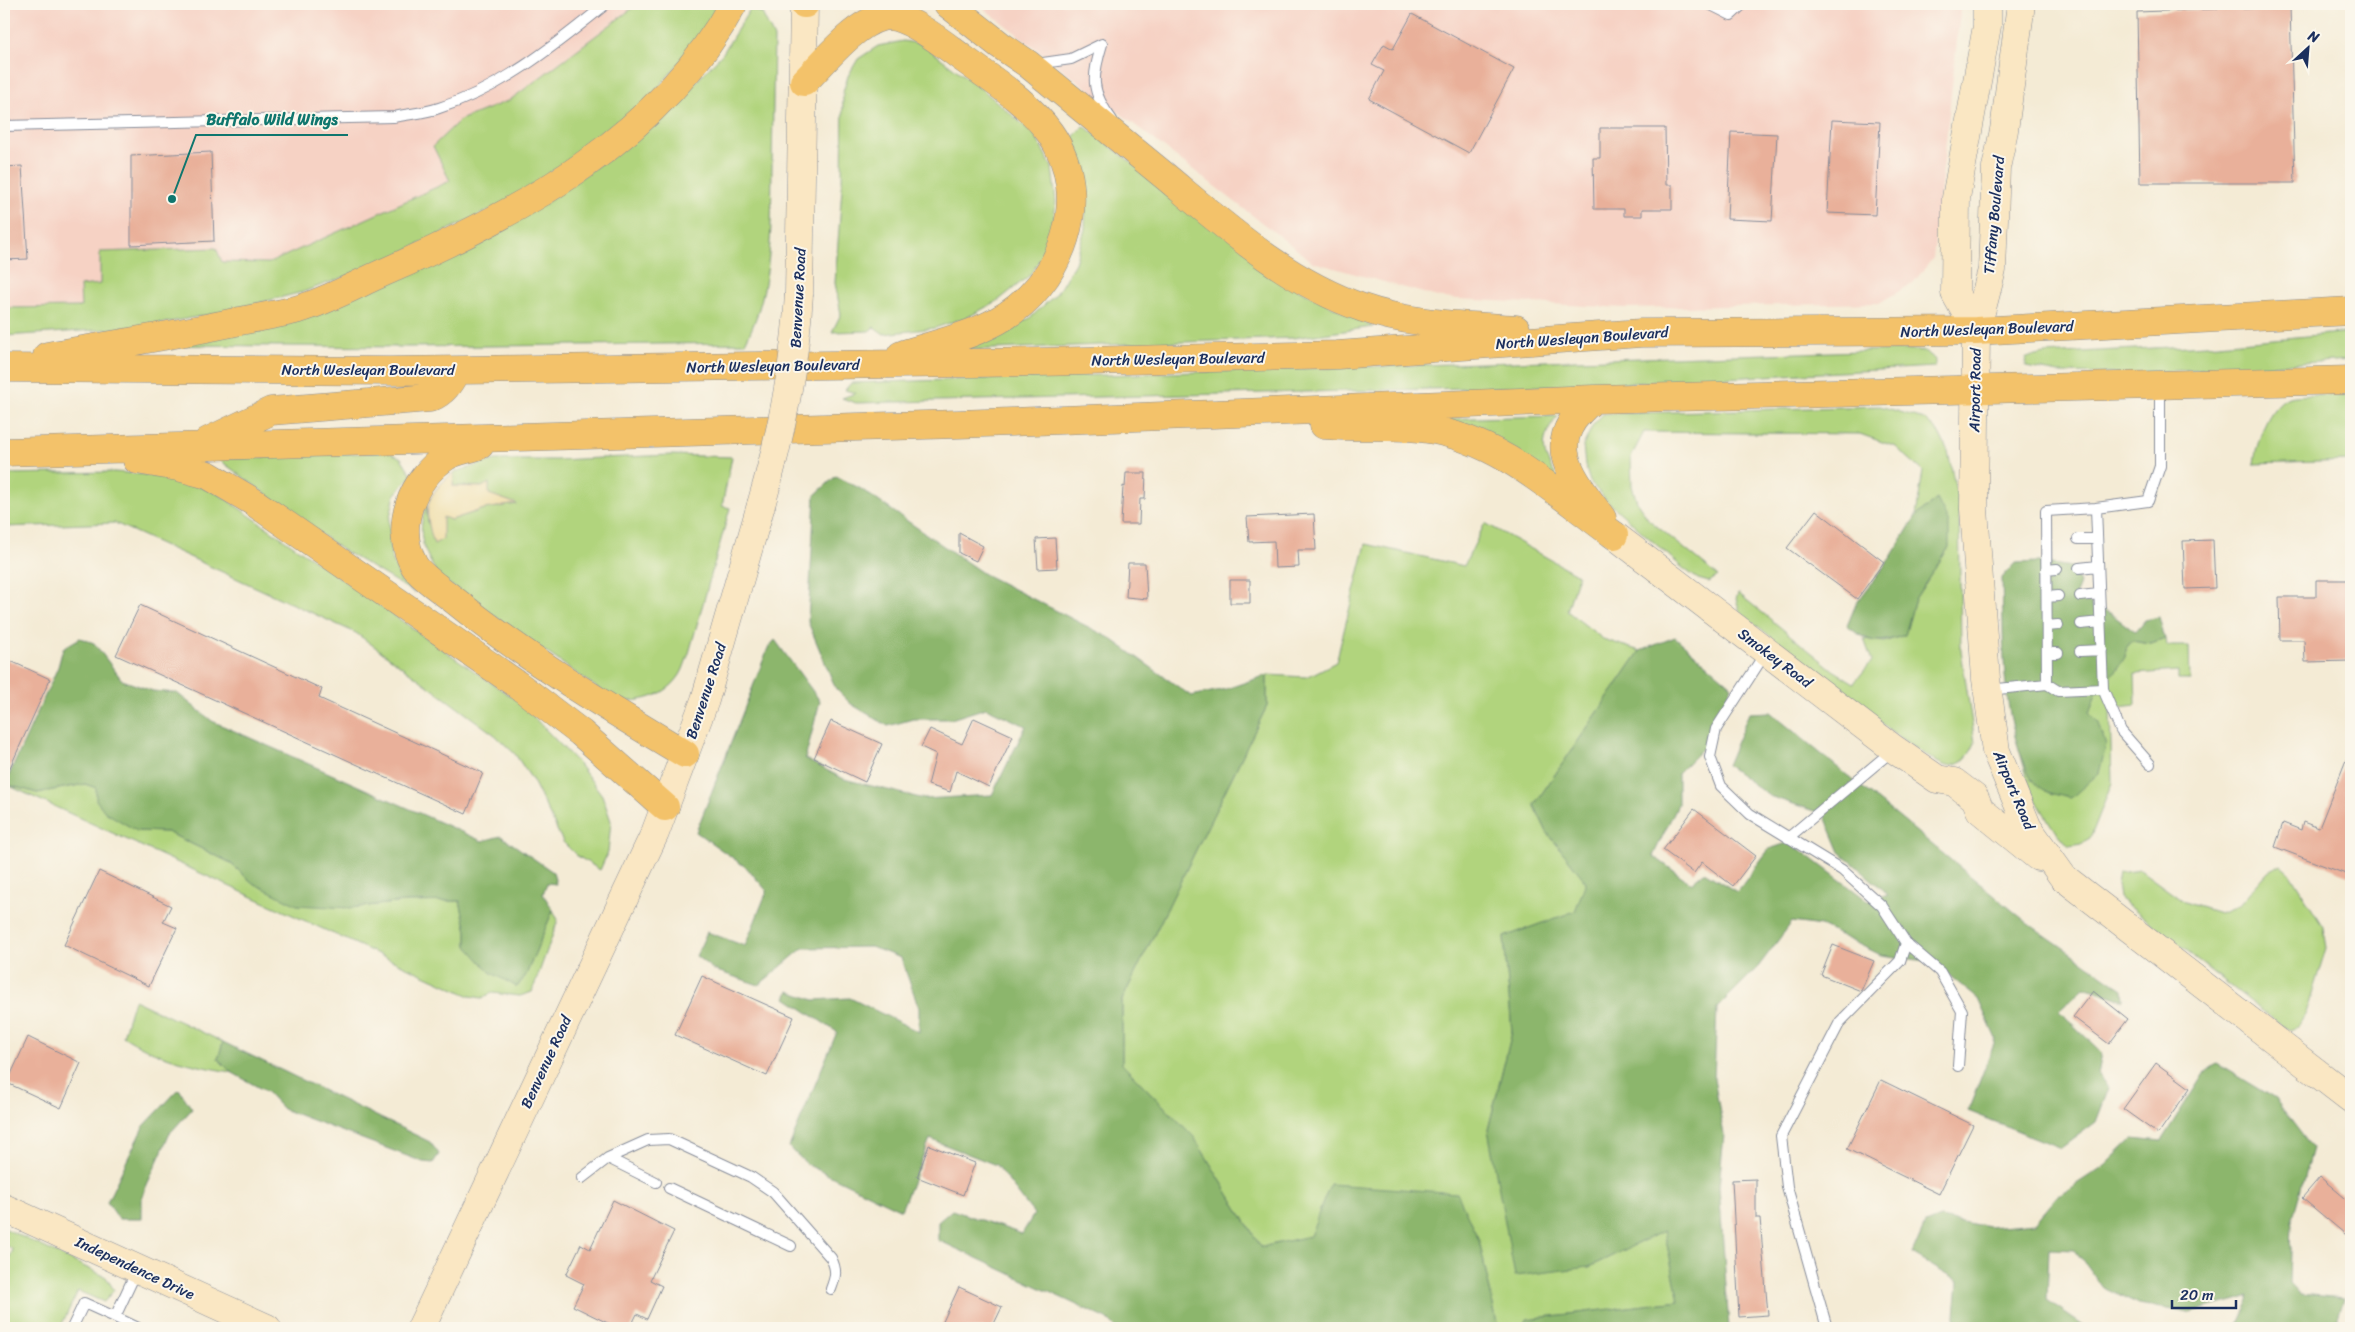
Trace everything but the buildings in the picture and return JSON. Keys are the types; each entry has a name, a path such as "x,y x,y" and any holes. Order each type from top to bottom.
{"highway":[{"path":"4,363 196,331 300,308 438,248 534,198 602,154 635,127 706,46 733,4"},
{"path":"932,4 953,19 1000,45"},
{"path":"948,4 1000,45 1028,64 1263,255 1307,283 1363,308 1409,320 1607,336"},
{"path":"804,82 859,28 883,16 904,20 930,34 1005,90 1033,114 1051,133 1069,176 1071,206 1066,239 1051,271 1026,302 997,322 875,364"},
{"name":"North Wesleyan Boulevard","path":"4,368 456,371 1049,362 1336,355 1662,332 1976,331 2351,311"},
{"path":"198,446 271,411 430,398 441,394 456,371"},
{"path":"4,452 958,424 1594,399 2351,380"},
{"path":"1594,399 1578,411 1566,430 1564,449 1569,471 1614,535"},
{"path":"1176,415 1335,426 1427,429 1460,438 1493,451 1516,465 1614,535"},
{"path":"565,435 483,444 448,456 420,482 406,510 405,544 414,567 471,614 580,692 685,754"},
{"path":"4,452 50,460 129,459 178,467 208,475 252,501 518,685 581,733 664,808"}],"main road":[{"name":"Benvenue Road","path":"421,1328 655,833 705,700 779,445 796,347 804,82 804,4"},
{"path":"1976,331 1955,294 1956,198 1986,26 1987,4"},
{"name":"Tiffany Boulevard","path":"1976,331 1992,270 1996,168 2004,130 2022,4"},
{"name":"Airport Road","path":"1976,331 1974,510 1978,597 1987,690 1996,751 2028,828 2063,877 2351,1099"},
{"name":"Smokey Road","path":"1614,535 1894,749 1938,779 1954,782 1976,798 1980,810 2063,877"},
{"name":"Independence Drive","path":"4,1208 258,1326"}],"lane":[{"path":"4,126 394,117 437,109 494,86 523,67 606,4"},
{"path":"1709,4 1731,14 1743,4"},
{"path":"1028,64 1051,63 1071,59 1102,44 1094,71 1097,96 1109,116 1140,156"},
{"path":"2047,684 2047,597 2052,570 2051,541 2046,511 2096,508 2148,501 2160,466 2160,384"},
{"path":"2096,508 2103,689 2121,731 2150,764"},
{"path":"2078,540 2097,539"},
{"path":"2079,568 2098,566"},
{"path":"2080,596 2099,594"},
{"path":"2047,597 2058,596"},
{"path":"2081,624 2101,622"},
{"path":"2047,626 2058,625"},
{"path":"2080,651 2102,650"},
{"path":"1766,651 1716,730 1710,757 1721,786 1750,814 1842,870 1882,906 1906,942 1940,972 1962,1011 1958,1066"},
{"path":"2047,653 2058,653"},
{"path":"1987,690 2047,684 2058,691 2103,689"},
{"path":"1788,838 1894,749"},
{"path":"1827,1328 1787,1187 1781,1136 1840,1022 1900,961 1906,942"},
{"path":"582,1178 608,1158 648,1140 668,1139 752,1177 773,1192 832,1258 836,1267 836,1276 831,1289"},
{"path":"608,1158 656,1182"},
{"path":"669,1188 791,1246"},
{"path":"114,1317 138,1269"},
{"path":"72,1328 84,1303 138,1328"}],"shaded area":[{"path":"4,4 722,4 303,292 143,327 4,336"},
{"path":"978,4 1961,4 1933,258 1913,283 1879,303 1625,308 1441,298 1313,262"}],"green space":[{"path":"638,4 722,4 714,22 640,109 514,198 372,267 303,292 218,313 143,327 4,336 4,308 81,307 80,286 100,284 100,252 216,248 222,262 269,263 450,181 433,146 460,120 510,100"},
{"path":"750,9 762,13 774,38 773,132 771,232 766,278 754,322 745,343 408,347 156,345 295,320 546,203 658,122 723,53"},
{"path":"903,41 922,44 983,90 1034,134 1052,167 1056,202 1051,241 1030,275 999,300 970,316 935,328 884,334 874,327 869,331 832,332 841,314 835,283 842,188 843,92 848,76 858,59 878,46"},
{"path":"1084,126 1294,287 1373,327 1293,338 966,350 1030,318 1057,293 1075,263 1085,229 1086,196 1082,163 1070,140"},
{"path":"2351,332 2351,360 2120,374 2059,373 2026,367 2026,358 2045,354 2207,345"},
{"path":"1894,350 1922,351 1935,360 1935,367 1592,385 856,403 842,398 856,393 845,390 851,383"},
{"path":"2294,396 2351,396 2351,461 2254,464 2257,446 2264,426 2269,416 2282,401"},
{"path":"1880,406 1924,419 1939,433 1948,451 1959,506 1961,651 1975,743 1965,759 1958,764 1948,766 1935,761 1881,723 1740,612 1736,599 1738,593 1833,670 1854,683 1872,661 1864,639 1884,642 1905,635 1915,599 1949,547 1937,499 1916,516 1923,471 1896,447 1860,434 1644,432 1631,457 1632,486 1637,502 1648,519 1718,576 1709,582 1698,579 1684,569 1606,500 1590,482 1585,465 1583,446 1593,425 1603,414"},
{"path":"1558,416 1546,435 1544,443 1547,459 1562,485 1432,419"},
{"path":"389,452 401,458 412,475 395,494 389,522 391,556 401,581 415,593 341,549 218,459"},
{"path":"671,455 732,457 722,506 730,508 683,670 674,683 659,694 634,701 616,701 439,577 425,550 422,526 426,505 428,524 443,516 451,520 484,509 516,504 488,494 489,484 482,487 453,486 454,472 495,460 556,460"},
{"path":"114,472 168,478 220,495 519,702 578,763 602,795 611,821 608,852 600,870 576,855 563,842 533,781 515,754 495,735 356,633 115,523 4,527 4,474"},
{"path":"836,476 861,489 984,574 1110,638 1191,696 1226,689 1267,675 1267,706 1122,1000 1122,1064 1194,1137 1261,1247 1310,1236 1330,1184 1457,1193 1479,1240 1498,1328 1116,1328 1107,1319 938,1240 938,1222 952,1210 1022,1234 1034,1214 996,1165 930,1139 901,1210 808,1165 789,1147 837,1032 786,998 789,991 814,1000 850,998 919,1032 919,1008 901,958 871,947 803,948 759,985 714,970 696,956 707,932 745,946 767,891 747,868 696,832 768,648 775,640 820,701 805,759 844,779 924,799 992,795 1026,726 986,708 951,719 913,719 888,726 851,704 836,689 808,622 815,495"},
{"path":"1937,499 1949,523 1949,547 1915,599 1905,635 1881,641 1874,641 1862,636 1847,626 1856,604 1891,557 1916,516"},
{"path":"1485,523 1578,575 1567,611 1603,639 1640,651 1534,805 1547,832 1587,882 1576,911 1504,937 1512,1032 1488,1130 1589,1267 1664,1230 1680,1301 1528,1319 1523,1328 1498,1328 1479,1240 1310,1237 1261,1247 1194,1137 1122,1064 1122,1000 1267,706 1267,675 1307,677 1336,662 1366,544 1464,566"},
{"path":"2039,562 2072,567 2080,583 2075,597 2110,613 2135,632 2145,620 2159,617 2165,639 2151,644 2132,641 2126,648 2125,657 2117,670 2099,685 2089,713 2099,723 2106,746 2099,773 2071,798 2045,791 2030,776 2023,760 2010,716 2003,647 2002,578 2015,563"},
{"path":"1675,637 1732,686 1708,743 1678,773 1678,804 1653,856 1691,883 1704,872 1737,892 1769,849 1790,842 1868,901 1888,894 1840,852 1824,814 1769,796 1727,765 1749,713 1770,712 2029,924 2123,989 2124,1000 2084,987 2059,1011 2102,1053 2098,1075 2109,1088 2096,1122 2061,1148 1968,1111 1996,1039 1978,999 1933,962 1881,955 1821,926 1792,922 1758,967 1717,1008 1714,1079 1724,1135 1719,1186 1729,1328 1523,1328 1527,1319 1679,1301 1664,1231 1589,1267 1515,1276 1488,1130 1512,1032 1504,937 1575,911 1586,882 1547,832 1534,805 1640,651"},
{"path":"80,638 94,643 122,680 153,691 177,693 212,721 482,841 501,836 553,872 556,884 547,883 543,894 553,910 526,975 517,987 490,972 467,946 467,931 460,901 404,902 349,908 297,905 253,883 229,862 167,832 137,831 105,812 96,800 96,788 85,784 37,793 5,784 58,667 63,648"},
{"path":"2165,639 2166,646 2189,646 2190,680 2178,680 2178,671 2135,674 2136,705 2110,708 2112,783 2090,839 2081,844 2069,846 2051,825 2031,791 2019,749 2032,781 2099,723 2089,713 2099,684 2125,657 2126,648 2132,641 2151,644"},
{"path":"5,784 37,793 85,784 97,788 137,831 167,832 229,862 253,883 349,908 404,902 460,901 467,931 467,946 517,987 526,975 553,910 558,920 532,992 520,996 492,993 482,998 470,996"},
{"path":"2281,865 2289,872 2323,927 2326,948 2306,1013 2299,1025 2290,1029 2274,1020 2119,898 2117,884 2119,873 2140,870 2184,902 2220,913 2239,905 2268,872"},
{"path":"134,1000 223,1042 218,1059 231,1072 175,1060 148,1050 123,1036"},
{"path":"223,1042 430,1142 439,1154 433,1163 423,1162 283,1109 267,1092 231,1072 218,1059"},
{"path":"2217,1064 2275,1099 2312,1148 2292,1221 2290,1282 2301,1294 2344,1298 2334,1328 2236,1328 2251,1296 2188,1313 2139,1304 2102,1287 2075,1250 2049,1249 2047,1300 2088,1328 1954,1328 1958,1281 1912,1254 1925,1224 1940,1218 1989,1227 2035,1223 2058,1196 2104,1166 2133,1138 2161,1141 2205,1072"},
{"path":"179,1089 192,1109 170,1133 142,1196 142,1219 119,1219 107,1202 143,1127"},
{"path":"4,1228 106,1277 114,1290 104,1302 78,1291 60,1328 4,1328 4,1257 9,1258 13,1250 4,1244"}],"sand":[{"path":"454,472 453,486 482,487 489,483 489,494 517,504 484,509 451,520 443,517 443,539 434,544 428,521 429,504 437,489"}],"place":[{"name":"Buffalo Wild Wings","path":"172,199"}]}
